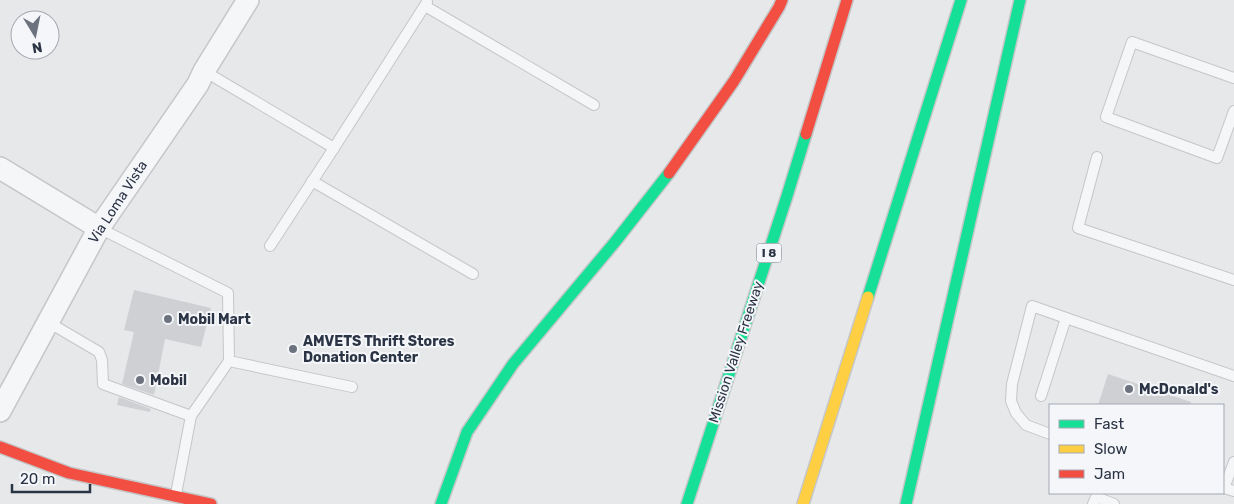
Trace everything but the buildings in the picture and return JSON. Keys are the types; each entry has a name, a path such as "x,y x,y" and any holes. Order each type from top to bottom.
{"main road":[{"path":"441,504 467,432 482,409 513,364 615,242 680,159 734,81 782,0"},
{"name":"Mission Valley Freeway","path":"687,504 787,196 847,0"},
{"path":"804,504 961,0"},
{"path":"906,504 1020,0"},
{"path":"0,447 69,473 211,504"}],"street":[{"name":"Via Loma Vista","path":"0,411 99,228 198,84 248,0"},
{"path":"0,168 99,228"}],"lane":[{"path":"270,246 427,3 594,105"},
{"path":"1234,78 1132,42 1106,117 1217,158 1234,111"},
{"path":"204,71 334,148"},
{"path":"1097,157 1078,228 1234,280"},
{"path":"312,181 473,274"},
{"path":"99,228 228,293 229,361 192,416 176,496"},
{"path":"1049,434 1026,425 1016,413 1011,401 1012,384 1032,306 1234,376"},
{"path":"1041,396 1066,318"},
{"path":"48,322 99,352 102,360 103,384 192,416"},
{"path":"229,361 352,387"},
{"path":"1227,489 1234,462"},
{"path":"1093,504 1096,497 1114,504"}],"traffic: fast":[{"path":"868,297 961,0"},
{"path":"906,504 1020,0"},
{"path":"687,504 806,134"},
{"path":"441,504 467,432 513,364 615,242 669,173"}],"traffic: slow":[{"path":"803,504 868,297"}],"traffic: jam":[{"path":"669,173 734,81 782,0"},
{"path":"806,134 847,0"},
{"path":"0,447 69,473 211,504"}],"place":[{"name":"Mobil Mart","path":"168,319"},
{"name":"AMVETS Thrift Stores Donation Center","path":"293,349"},
{"name":"Mobil","path":"140,380"},
{"name":"McDonald's","path":"1129,389"}]}
